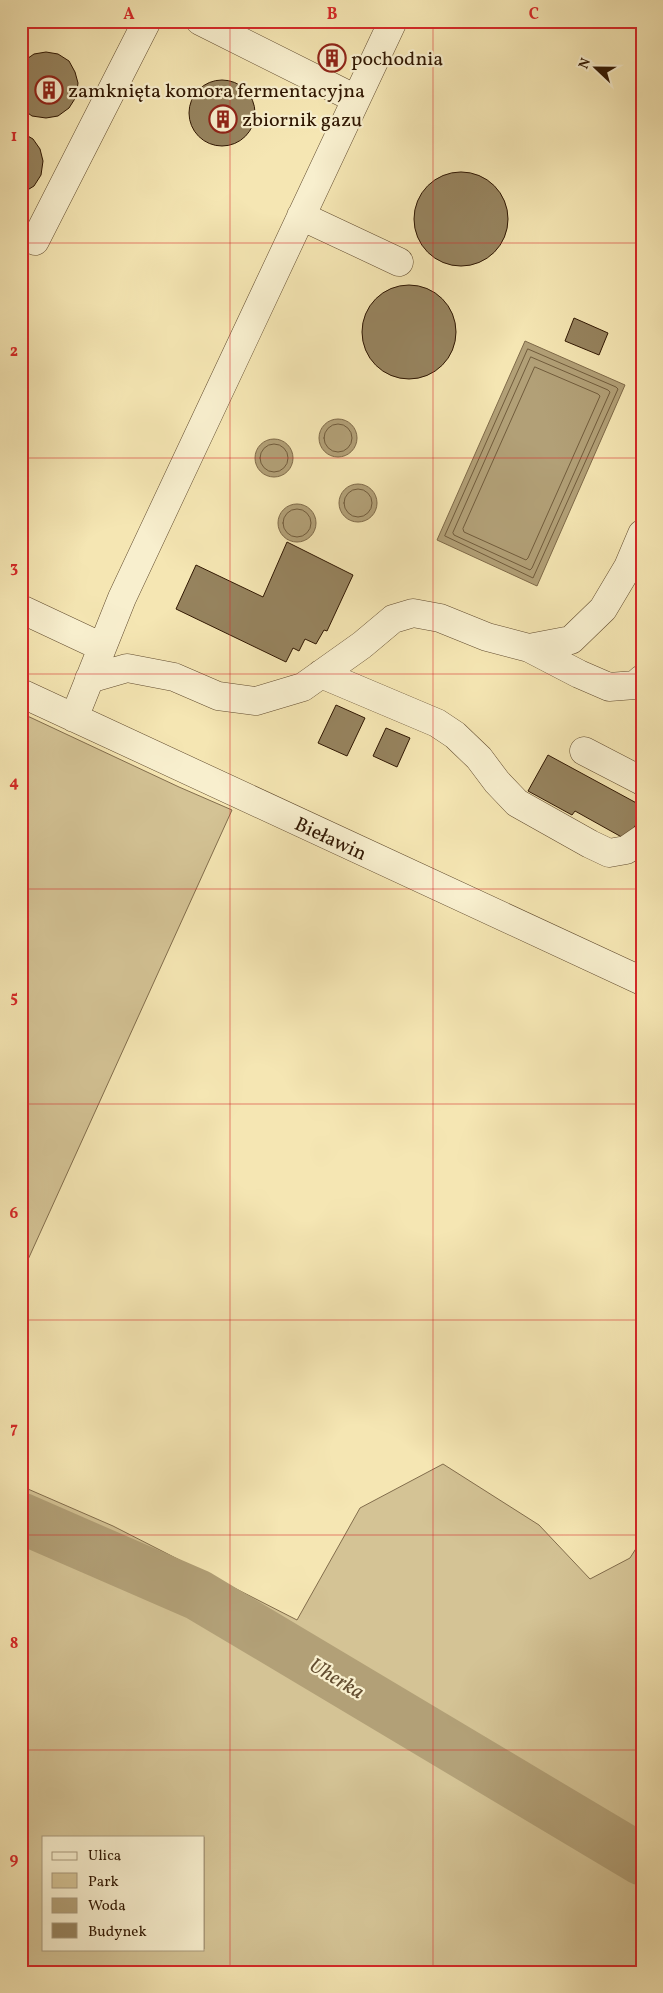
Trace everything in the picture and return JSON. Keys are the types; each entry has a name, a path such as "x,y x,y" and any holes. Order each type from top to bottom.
{"street":[{"path":"21,235 35,241 147,21"},
{"path":"200,21 356,99"},
{"path":"74,718 126,589 393,21"},
{"path":"301,216 399,262"},
{"path":"529,648 572,640 603,609 628,567 642,534"},
{"path":"21,609 102,647"},
{"path":"90,679 127,668 174,677 218,696 256,701 303,687 362,645 393,619 413,613 440,618 487,636 529,648 609,687 635,685 642,679"},
{"path":"321,674 437,723 455,735 479,758 517,804 590,844 609,853 626,850 642,839"},
{"name":"Bieławin","path":"21,693 642,982"},
{"path":"584,751 642,781"}],"green space":[{"path":"21,713 232,810 21,1275"},
{"path":"443,1464 539,1525 590,1579 630,1558 642,1539 642,1972 21,1972 21,1486 113,1526 297,1620 360,1508"}],"water":[{"path":"525,341 625,385 537,586 437,540"},
{"path":"338,419 352,424 357,438 352,452 338,457 324,452 319,438 324,424"},
{"path":"274,439 281,440 287,445 292,451 292,465 287,471 281,476 274,477 267,476 261,471 256,465 255,458 256,451 261,445 267,440"},
{"path":"358,484 372,489 377,503 372,517 358,522 344,517 339,503 344,489"},
{"path":"297,504 304,505 310,510 315,516 315,530 310,536 304,541 297,542 290,541 284,536 279,530 278,523 279,516 284,510 290,505"}],"building":[{"path":"21,21 25,21 26,27 21,34"},
{"name":"zamknięta komora fermentacyjna","path":"46,52 58,54 69,61 78,83 76,97 69,108 58,116 46,118 32,116 21,108 21,63 34,54"},
{"name":"pochodnia","path":"332,54 336,58 332,62 328,58"},
{"name":"zbiornik gazu","path":"222,80 235,83 245,90 252,100 255,113 252,126 245,136 235,143 222,146 209,143 199,136 192,126 189,113 192,100 199,90 209,83"},
{"name":"zamknięta komora fermentacyjna","path":"21,132 33,139 40,149 43,161 41,175 34,186 21,194"},
{"path":"461,172 479,175 494,186 505,201 508,219 505,237 494,252 479,263 461,266 443,263 428,252 417,237 414,219 417,201 428,186 443,175"},
{"path":"409,285 427,288 442,299 453,314 456,332 453,350 442,365 427,376 409,379 391,376 376,365 365,350 362,332 365,314 376,299 391,288"},
{"path":"574,318 608,333 599,355 565,341"},
{"path":"287,542 353,575 327,631 324,630 316,644 305,639 299,651 293,648 286,662 176,609 196,565 263,597"},
{"path":"336,705 365,718 347,756 318,743"},
{"path":"386,728 410,738 397,767 373,756"},
{"path":"548,755 642,806 642,814 627,840 575,811 572,815 528,791"}],"waterway":[{"name":"Uherka","path":"21,1518 198,1595 642,1860"}],"place":[{"name":"pochodnia","path":"332,58"},
{"name":"zamknięta komora fermentacyjna","path":"49,90"},
{"name":"zbiornik gazu","path":"223,119"}]}
